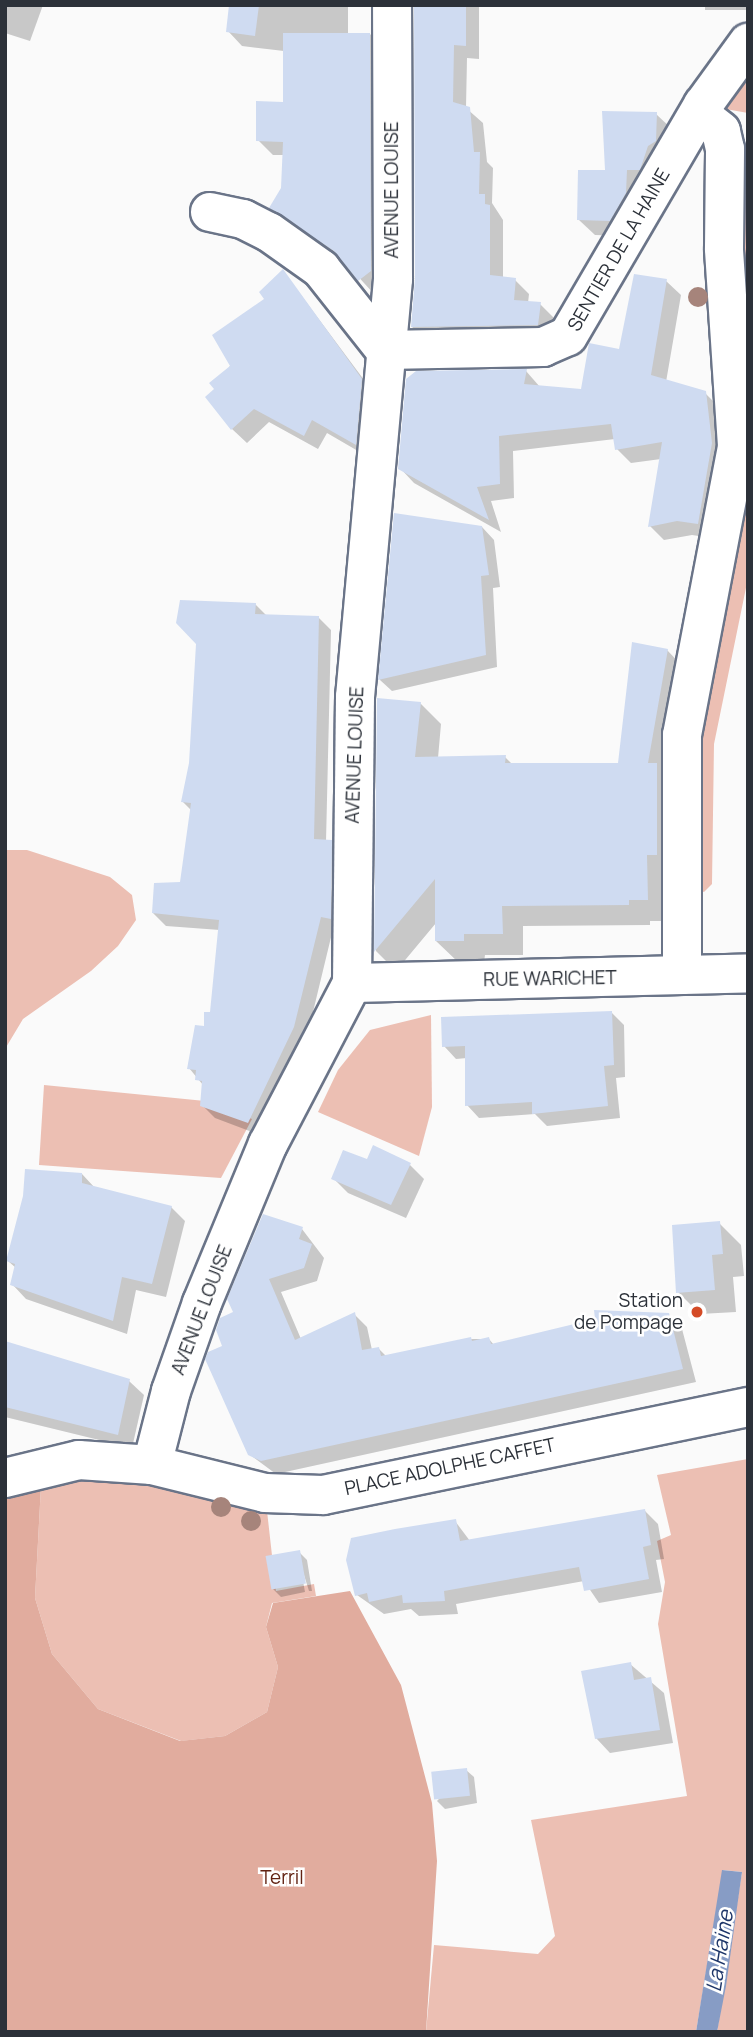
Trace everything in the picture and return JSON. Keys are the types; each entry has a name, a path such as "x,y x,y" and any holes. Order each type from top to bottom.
{"street":[{"name":"AVENUE LOUISE","path":"152,1465 171,1391 202,1303 268,1144 352,984 354,708 393,279 392,5"},
{"name":"SENTIER DE LA HAINE","path":"385,350 543,347 568,336 701,110 748,43"},
{"path":"682,975 682,735 737,446 724,248 725,149 721,131 701,110"},
{"path":"210,212 261,228 321,269 385,350"},
{"name":"RUE WARICHET","path":"352,984 748,973"},
{"name":"PLACE ADOLPHE CAFFET","path":"5,1478 79,1460 152,1465 265,1493 323,1495 748,1407"}],"shaded area":[{"path":"748,43 748,113 703,105"},
{"path":"748,138 748,394 740,266"},
{"path":"748,496 748,578 714,744 712,884 704,892 694,888 693,761"},
{"path":"5,850 27,850 110,877 132,895 136,920 118,946 91,971 23,1019 5,1049"},
{"path":"431,1015 432,1107 419,1156 318,1112 338,1070 370,1030"},
{"path":"44,1085 205,1101 252,1119 221,1178 39,1165"},
{"path":"748,1459 748,2032 717,2032 742,1872 723,1870 696,2032 426,2032 434,1945 538,1954 555,1936 531,1820 687,1796 658,1624 665,1582 657,1541 671,1535 657,1475"},
{"path":"42,1467 265,1493 276,1591 314,1584 316,1596 272,1603 266,1627 278,1667 267,1712 225,1736 181,1741 98,1709 52,1654 35,1598"}],"green space":[{"name":"Terril","path":"42,1467 35,1598 52,1654 98,1709 180,1741 225,1736 267,1712 278,1667 266,1627 273,1603 350,1591 401,1685 432,1803 437,1861 426,2032 5,2032 5,1478"}],"water":[{"name":"La Haine","path":"722,1870 742,1872 726,1986 717,2032 696,2032"}],"building":[{"path":"229,5 259,5 255,36 226,32"},
{"path":"414,5 466,5 466,46 454,45 453,102 470,107 474,152 480,152 479,194 485,194 485,204 490,205 490,275 516,278 514,300 541,302 538,325 411,327 415,279"},
{"path":"283,33 370,33 371,271 358,281 334,251 269,208 281,188 283,142 256,141 256,101 283,102"},
{"path":"602,111 657,112 656,141 648,146 640,170 627,170 626,193 610,221 577,220 578,170 605,170"},
{"path":"283,269 362,379 356,445 312,420 304,436 254,409 231,430 205,397 214,389 209,383 230,366 212,335 264,299 259,292"},
{"path":"634,274 667,279 651,375 706,391 712,443 698,524 677,521 648,527 662,442 615,450 611,424 499,436 500,484 477,487 489,520 398,469 406,379 416,371 527,369 524,384 581,389 589,343 619,349"},
{"path":"394,513 482,526 489,575 481,576 486,655 378,680"},
{"path":"180,600 256,603 255,614 319,616 314,839 332,840 331,919 321,917 294,1027 248,1123 200,1106 202,1081 195,1080 196,1070 187,1069 195,1025 204,1026 204,1012 210,1012 219,920 152,913 154,883 180,882 191,803 181,802 189,763 196,644 176,623"},
{"path":"632,642 668,649 648,763 657,763 657,855 647,855 648,900 629,900 629,905 502,906 503,934 464,934 464,941 435,941 435,879 374,952 377,698 421,702 415,757 506,755 505,763 618,763"},
{"path":"612,1011 614,1065 604,1066 608,1106 532,1114 532,1102 465,1106 465,1046 442,1047 441,1017"},
{"path":"373,1145 411,1163 391,1205 331,1179 343,1150 367,1159"},
{"path":"25,1169 82,1173 82,1183 172,1206 152,1284 122,1277 113,1321 10,1285 15,1264 6,1261 23,1196"},
{"path":"263,1214 303,1227 299,1239 312,1244 304,1268 269,1279 295,1340 355,1312 362,1350 379,1347 381,1356 471,1337 472,1341 489,1337 491,1344 595,1319 594,1310 669,1313 683,1369 261,1461 248,1455 205,1359 208,1352 222,1346 216,1330 220,1318 233,1312 227,1299"},
{"path":"720,1221 723,1254 712,1255 715,1290 676,1293 672,1225"},
{"path":"5,1341 130,1379 118,1435 5,1407"},
{"path":"645,1509 651,1545 643,1547 649,1579 584,1591 579,1567 444,1591 445,1601 403,1603 402,1595 369,1602 367,1593 355,1596 346,1560 351,1538 395,1529 456,1519 460,1541"},
{"path":"300,1550 306,1583 271,1590 266,1556"},
{"path":"631,1662 634,1680 651,1677 660,1730 595,1739 581,1671"},
{"path":"467,1768 470,1796 434,1800 431,1772"}],"place":[{"name":"Station de Pompage","path":"697,1312"}]}
